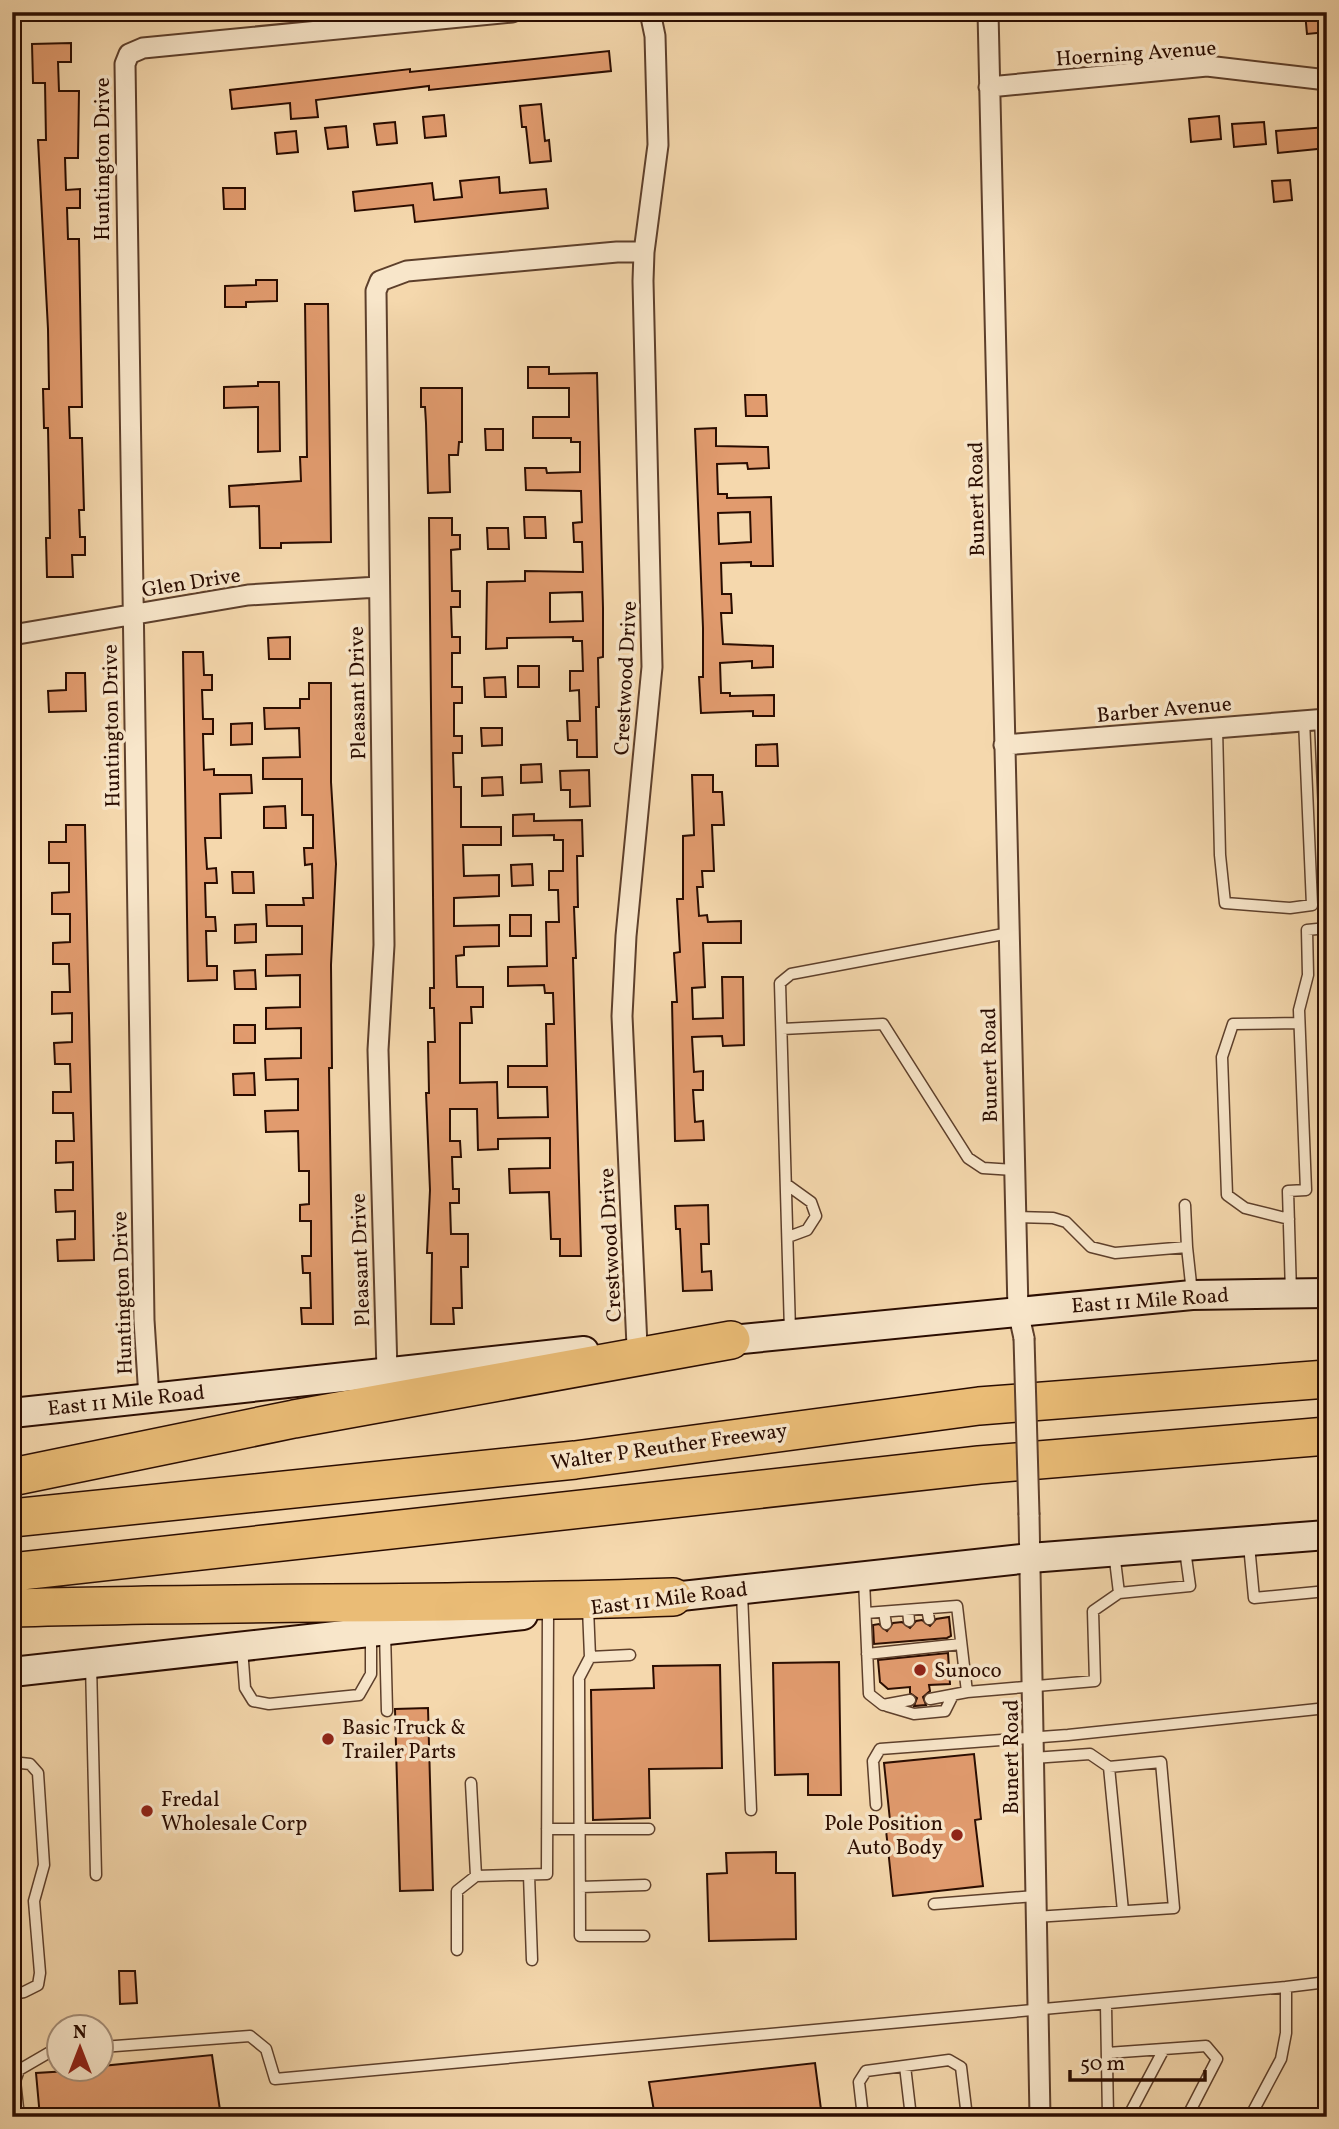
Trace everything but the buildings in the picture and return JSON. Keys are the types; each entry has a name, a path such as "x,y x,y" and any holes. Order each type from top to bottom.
{"highway":[{"path":"12,1477 294,1419 731,1340"},
{"name":"Walter P Reuther Freeway","path":"12,1518 575,1461 979,1406 1327,1378"},
{"path":"12,1573 979,1465 1327,1436"},
{"path":"12,1608 198,1602 525,1602 673,1597"}],"main road":[{"name":"East 11 Mile Road","path":"12,1413 387,1371 1192,1295 1327,1293"},
{"name":"East 11 Mile Road","path":"12,1672 1030,1558 1327,1535"}],"street":[{"name":"Huntington Drive","path":"149,1398 144,1320 123,76 129,54 143,48 512,12"},
{"name":"Crestwood Drive","path":"637,1346 622,1016 625,936 652,667 644,252 659,145 655,36 650,12"},
{"name":"Bunert Road","path":"988,12 1017,1311 1024,1338 1029,1515 1040,2117"},
{"name":"Hoerning Avenue","path":"989,87 1207,66 1327,80"},
{"name":"Pleasant Drive","path":"387,1371 378,1050 384,945 374,299 380,281 407,271 617,252 644,252"},
{"name":"Glen Drive","path":"12,635 248,595 378,587"},
{"name":"Barber Avenue","path":"1004,745 1317,719"}],"lane":[{"path":"1217,728 1220,855 1225,903 1290,908 1312,905 1317,719"},
{"path":"1317,719 1327,883"},
{"path":"1291,1293 1288,1191 1306,1190 1299,1010 1308,975 1307,930 1327,929"},
{"path":"790,1334 780,984 791,974 1009,933"},
{"path":"1289,1219 1245,1208 1227,1195 1222,1058 1233,1024 1300,1023"},
{"path":"782,1029 883,1024 968,1158 983,1168 1014,1170"},
{"path":"786,1184 811,1202 816,1216 807,1230 788,1237"},
{"path":"1185,1205 1192,1295"},
{"path":"1015,1217 1053,1218 1066,1222 1091,1247 1115,1253 1187,1247"},
{"path":"1248,1541 1254,1598 1327,1591"},
{"path":"930,1699 967,1692 1095,1681 1093,1611 1119,1594 1190,1586 1185,1546"},
{"path":"1114,1552 1119,1594"},
{"path":"864,1576 869,1694 883,1704 914,1714 945,1711 953,1695"},
{"path":"742,1589 751,1810"},
{"path":"866,1613 908,1610 928,1614 957,1606 967,1692"},
{"path":"588,1607 590,1657 579,1678 580,1936 645,1936"},
{"path":"908,1610 909,1621"},
{"path":"457,1950 457,1891 476,1876 547,1874 548,1612"},
{"path":"884,1612 886,1624"},
{"path":"242,1647 245,1688 253,1701 269,1704 359,1695 371,1674 378,1632"},
{"path":"378,1632 387,1711"},
{"path":"867,1654 888,1647 913,1644 961,1644"},
{"path":"590,1657 630,1655"},
{"path":"91,1664 96,1875"},
{"path":"883,1704 910,1700"},
{"path":"876,1805 873,1761 880,1749 1033,1737 1327,1707"},
{"path":"1033,1758 1090,1754 1109,1767 1161,1762 1174,1908 1035,1917"},
{"path":"12,1762 30,1764 38,1773 44,1865 34,1901 40,1973 37,1985 24,1992 12,1994"},
{"path":"1109,1767 1123,1911"},
{"path":"471,1783 476,1876"},
{"path":"547,1829 649,1829"},
{"path":"529,1875 532,1960"},
{"path":"580,1887 645,1885"},
{"path":"934,1904 1035,1896"},
{"path":"116,2047 250,2036 267,2049 275,2079 1106,2005 1327,1982"},
{"path":"1250,2117 1282,2059 1286,2033 1286,1987"},
{"path":"1106,2005 1108,2117"},
{"path":"1107,2053 1206,2046 1217,2059 1187,2117"},
{"path":"1128,2117 1164,2049"},
{"path":"19,2117 15,2081 19,2070 46,2054"},
{"path":"863,2117 859,2082 866,2071 949,2060 961,2067 967,2117"},
{"path":"905,2066 911,2117"}],"place":[{"name":"Sunoco","path":"920,1670"},
{"name":"Basic Truck & Trailer Parts","path":"328,1739"},
{"name":"Fredal Wholesale Corp","path":"147,1811"},
{"name":"Pole Position Auto Body","path":"957,1835"}]}
